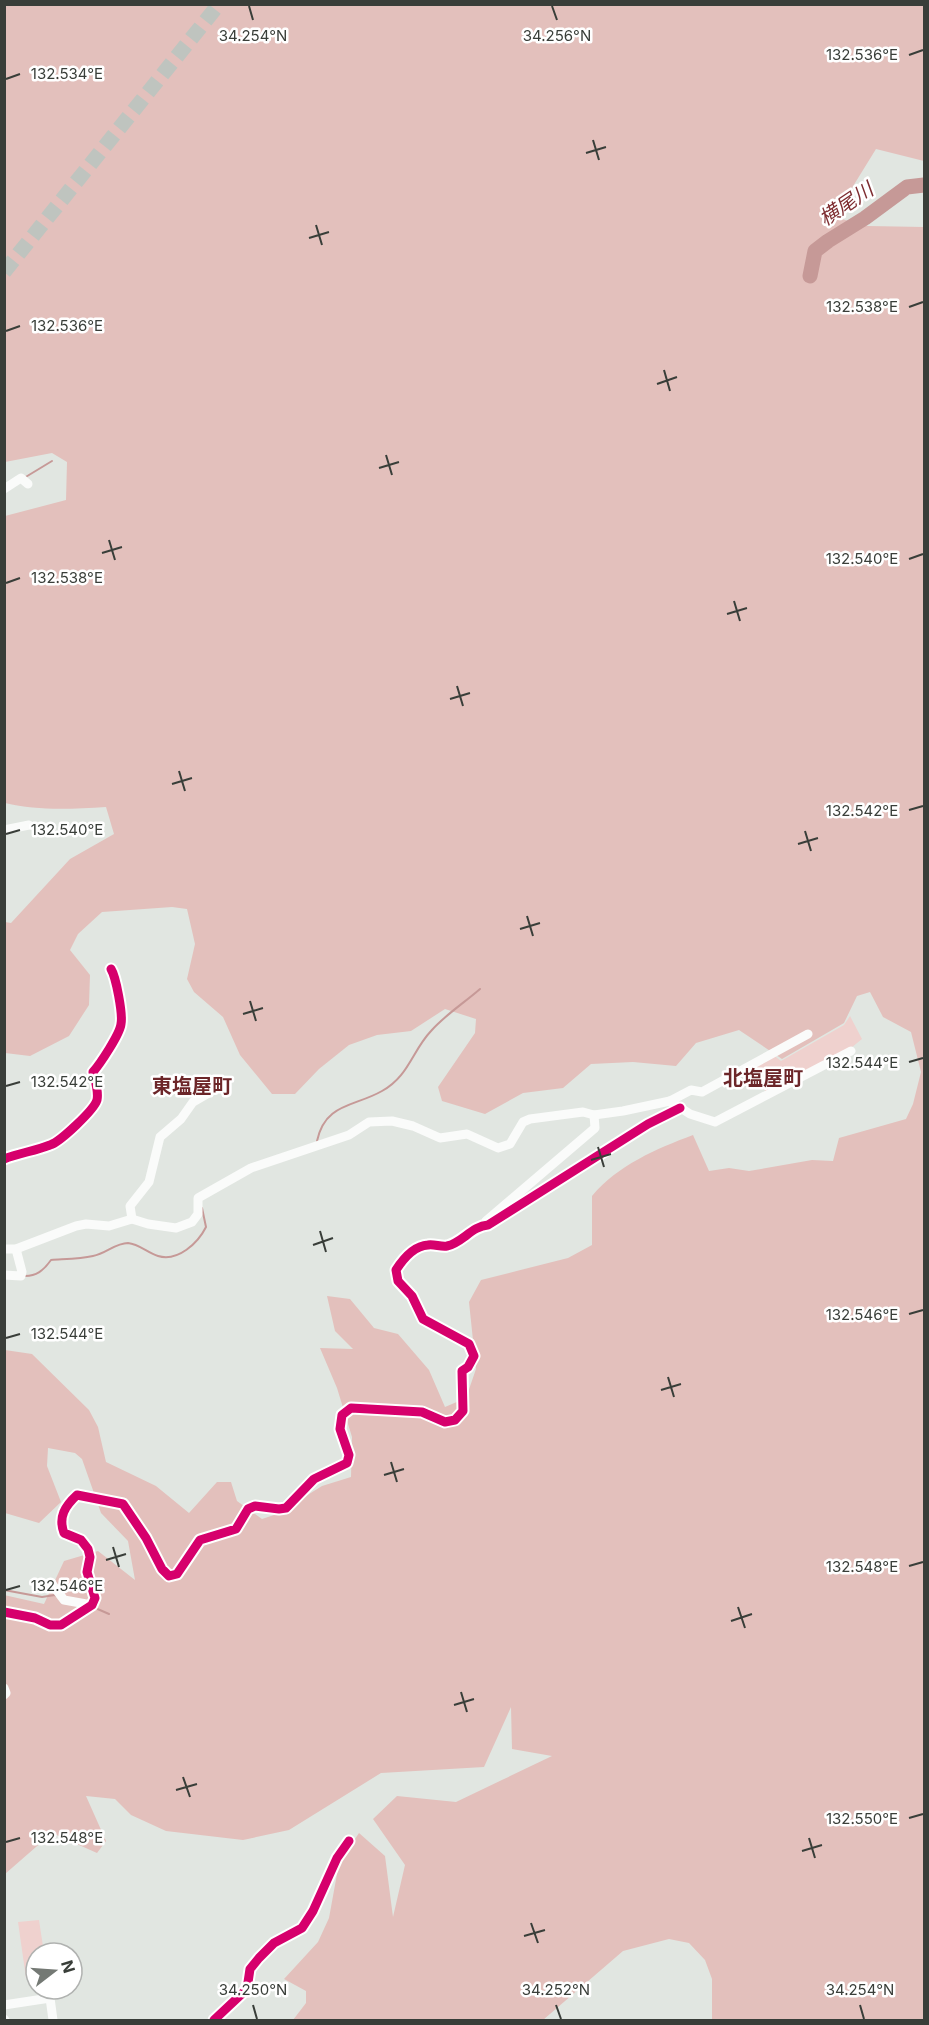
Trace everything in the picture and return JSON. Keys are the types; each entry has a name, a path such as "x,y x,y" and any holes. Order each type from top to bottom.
{"street":[{"path":"4,489 25,482"},
{"path":"4,830 29,825"},
{"path":"4,1159 52,1145 91,1110 97,1101 98,1091 93,1072 101,1062 121,1024 115,976 111,969"},
{"path":"4,1249 16,1249 86,1224 109,1226 132,1219 148,1224 176,1227 192,1222 198,1214 198,1198 251,1168 349,1135 369,1122 392,1121 413,1126 440,1138 467,1134 498,1148 510,1144 524,1122 530,1119 623,1111 670,1101 691,1090 702,1092 808,1034"},
{"path":"670,1101 690,1114 715,1122 851,1051"},
{"path":"132,1219 130,1206 148,1182 160,1137 181,1119 193,1101 212,1091"},
{"path":"480,1226 488,1225 648,1124 680,1108"},
{"path":"4,1612 35,1618 50,1624 61,1624 92,1605 95,1598 87,1572 90,1557 88,1549 81,1540 64,1533 61,1525 62,1514 77,1496 123,1504 146,1538 162,1569 169,1576 177,1574 200,1540 236,1529 248,1509 255,1506 286,1508 314,1479 347,1463 349,1455 340,1429 342,1416 351,1408 422,1412 445,1422 455,1420 463,1411 462,1371 468,1367 474,1356 472,1350 469,1344 423,1319 412,1296 398,1281 396,1270 411,1252 426,1245 447,1246 464,1238 480,1226 595,1128 594,1115"},
{"path":"4,1275 21,1276 16,1249"},
{"path":"52,1584 64,1600 92,1605"},
{"path":"4,1688 6,1693 4,1695"},
{"path":"213,2020 247,1989 250,1969 259,1958 274,1943 302,1928 313,1911 337,1858 349,1841"},
{"path":"4,2005 50,1998 53,2020"}],"shaded area":[{"path":"5,5 924,5 924,161 876,149 834,217 868,226 924,227 924,2020 712,2020 712,1979 705,1960 689,1943 669,1939 623,1951 543,2020 293,2020 306,2003 306,1991 284,1979 318,1942 329,1918 339,1863 359,1833 385,1856 393,1917 405,1865 373,1819 397,1796 456,1802 552,1756 512,1749 511,1707 484,1767 381,1773 289,1830 243,1840 166,1831 131,1815 115,1799 86,1796 106,1841 97,1853 52,1833 5,1874 4,1595 44,1604 64,1561 98,1551 135,1580 128,1541 101,1513 82,1459 75,1453 48,1448 47,1466 61,1502 39,1523 5,1513 5,1350 32,1354 89,1410 98,1427 106,1462 156,1486 189,1513 217,1482 231,1482 237,1501 262,1519 277,1514 322,1486 351,1477 352,1437 337,1388 320,1348 353,1349 335,1331 327,1296 350,1299 374,1328 398,1334 429,1370 445,1407 466,1398 476,1369 469,1302 481,1280 568,1258 592,1245 592,1196 614,1175 638,1159 693,1135 709,1171 729,1168 749,1171 812,1160 833,1161 839,1138 906,1119 913,1104 921,1072 911,1032 883,1017 870,992 857,996 844,1023 782,1059 739,1030 696,1043 676,1066 633,1062 591,1064 563,1088 523,1093 485,1114 442,1101 438,1087 475,1033 476,1019 445,1009 411,1031 377,1035 349,1045 319,1069 295,1094 272,1094 240,1055 223,1017 194,992 187,979 195,944 187,909 172,907 102,912 78,934 70,950 90,975 89,1005 69,1036 30,1056 5,1053 5,922 11,923 70,859 114,834 106,807 67,809 17,806 5,803 5,516 66,500 67,462 52,453 5,462"},
{"path":"850,1016 862,1039 851,1048 766,1093 754,1064 772,1054 781,1061 844,1025"},
{"path":"39,1920 42,1941 24,1941 24,1964 18,1922"}],"waterway":[{"name":"横尾川","path":"810,276 815,251 907,187 924,185"},
{"path":"24,478 52,461"},
{"path":"317,1141 327,1119 334,1113 391,1085 404,1071 431,1031 448,1014 480,989"},
{"path":"23,1276 39,1272 51,1260 93,1256 123,1243 136,1245 158,1256 180,1254 193,1245 206,1227 202,1208"},
{"path":"4,1590 42,1597 57,1596"},
{"path":"93,1607 109,1614"}],"tunnel":[{"path":"4,272 219,4"}],"cycle path":[{"path":"4,1159 55,1143 95,1105 98,1093 93,1072 114,1041 121,1024 119,996 111,969"},
{"path":"4,1612 35,1618 50,1625 61,1625 92,1605 95,1598 87,1572 90,1557 88,1549 81,1540 64,1533 62,1527 64,1512 77,1495 123,1504 146,1538 162,1569 169,1576 177,1574 200,1540 236,1529 248,1509 255,1506 286,1508 314,1479 347,1463 349,1455 340,1429 342,1415 351,1408 422,1412 445,1422 455,1420 463,1411 462,1371 468,1367 474,1356 469,1344 423,1319 412,1296 398,1281 396,1270 409,1254 418,1248 428,1245 445,1246 457,1242 477,1228 488,1225 648,1124 680,1108"},
{"path":"214,2020 247,1989 250,1969 259,1958 274,1943 302,1928 313,1911 337,1858 349,1841"}],"district":[{"name":"北塩屋町","path":"763,1078"},
{"name":"東塩屋町","path":"192,1086"}]}
